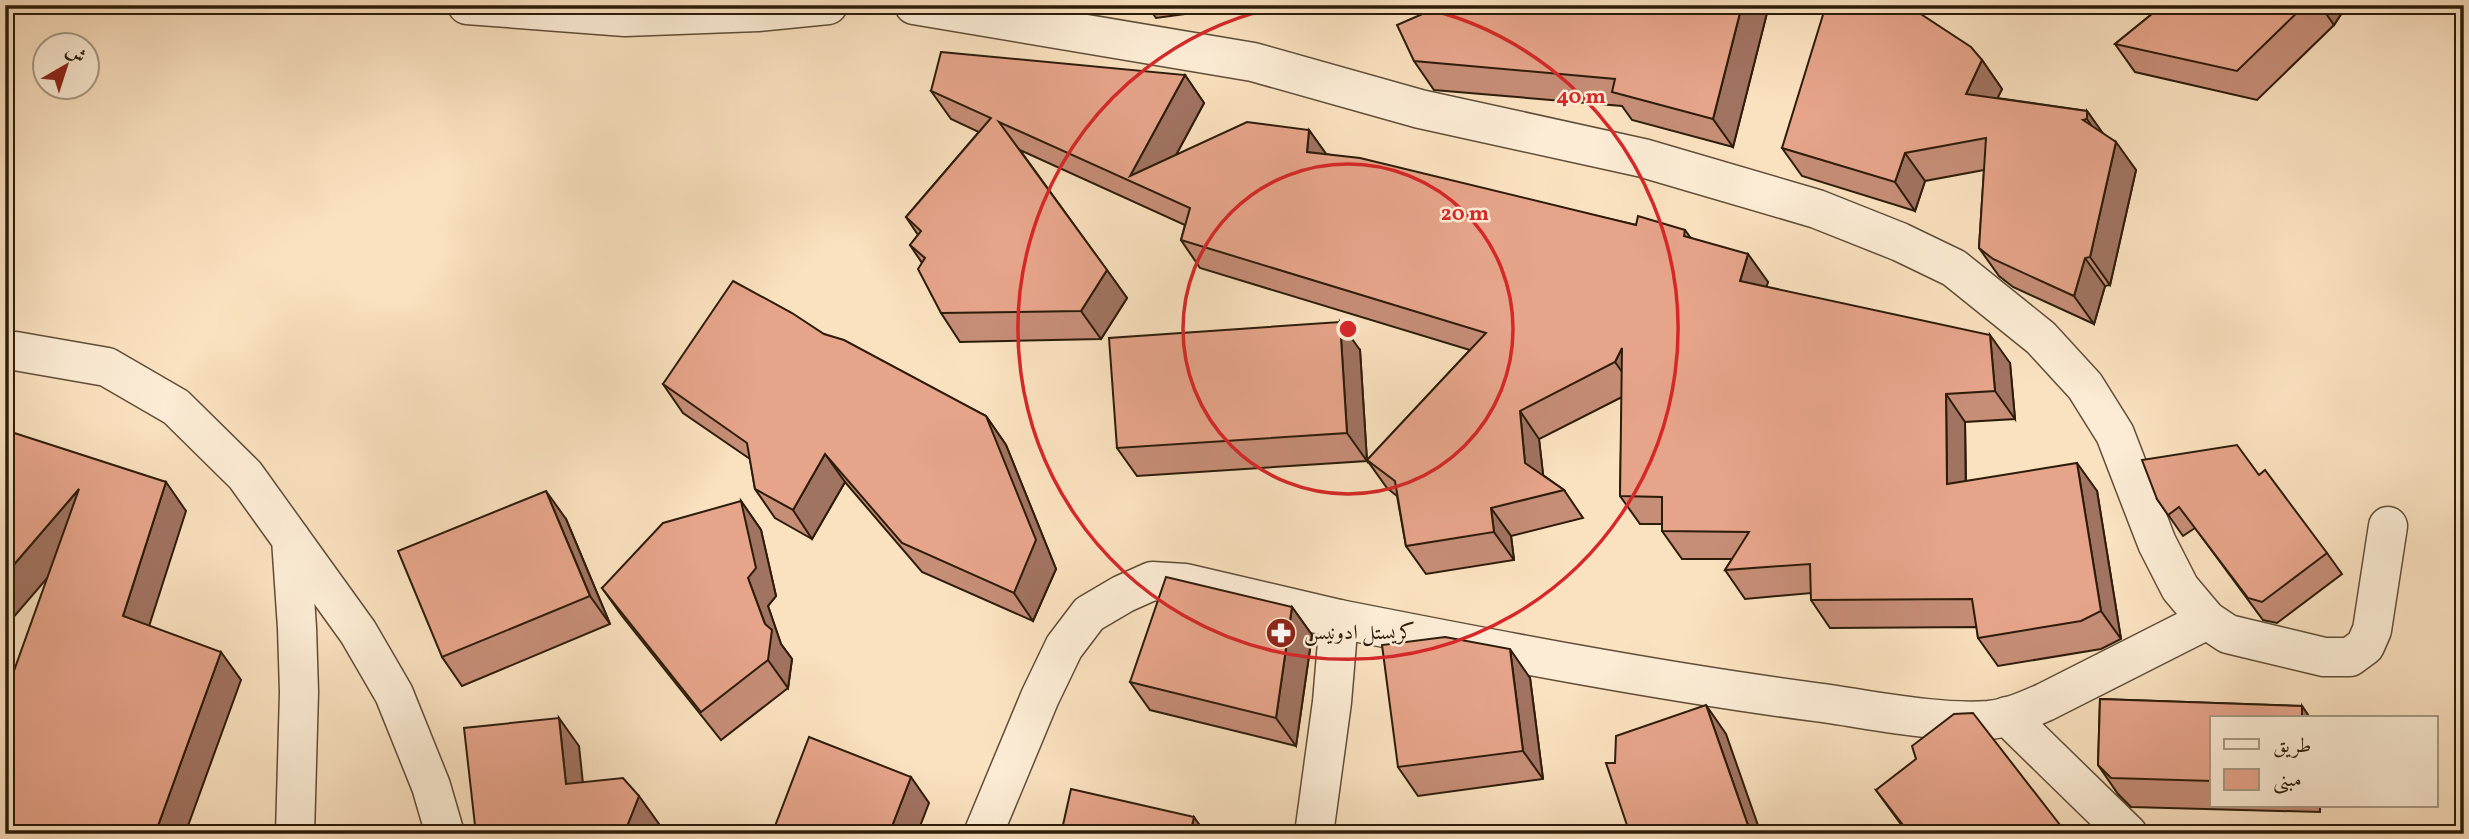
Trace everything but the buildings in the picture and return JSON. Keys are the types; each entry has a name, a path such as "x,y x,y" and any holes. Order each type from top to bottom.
{"street":[{"path":"467,5 625,17 758,12 828,5"},
{"path":"914,5 1253,62 1420,109 1643,158 1817,209 1900,242 1954,268 2041,338 2085,386 2115,434 2157,543 2180,588 2207,620 2228,634 2324,657 2350,657 2365,646 2372,630 2388,526"},
{"path":"5,351 107,366 176,407 245,475 358,632 394,694 431,786 445,834"},
{"path":"291,539 299,692 295,834"},
{"path":"983,834 1040,697 1064,647 1089,614 1123,594 1152,582 1185,583 1339,619 1543,659 1776,697 1935,718 1989,720 2017,714 2068,691 2207,620"},
{"path":"1314,834 1332,702 1339,619"},
{"path":"2007,716 2128,834"}],"place":[{"name":"كريستل ادونيس","path":"1281,633"}]}
